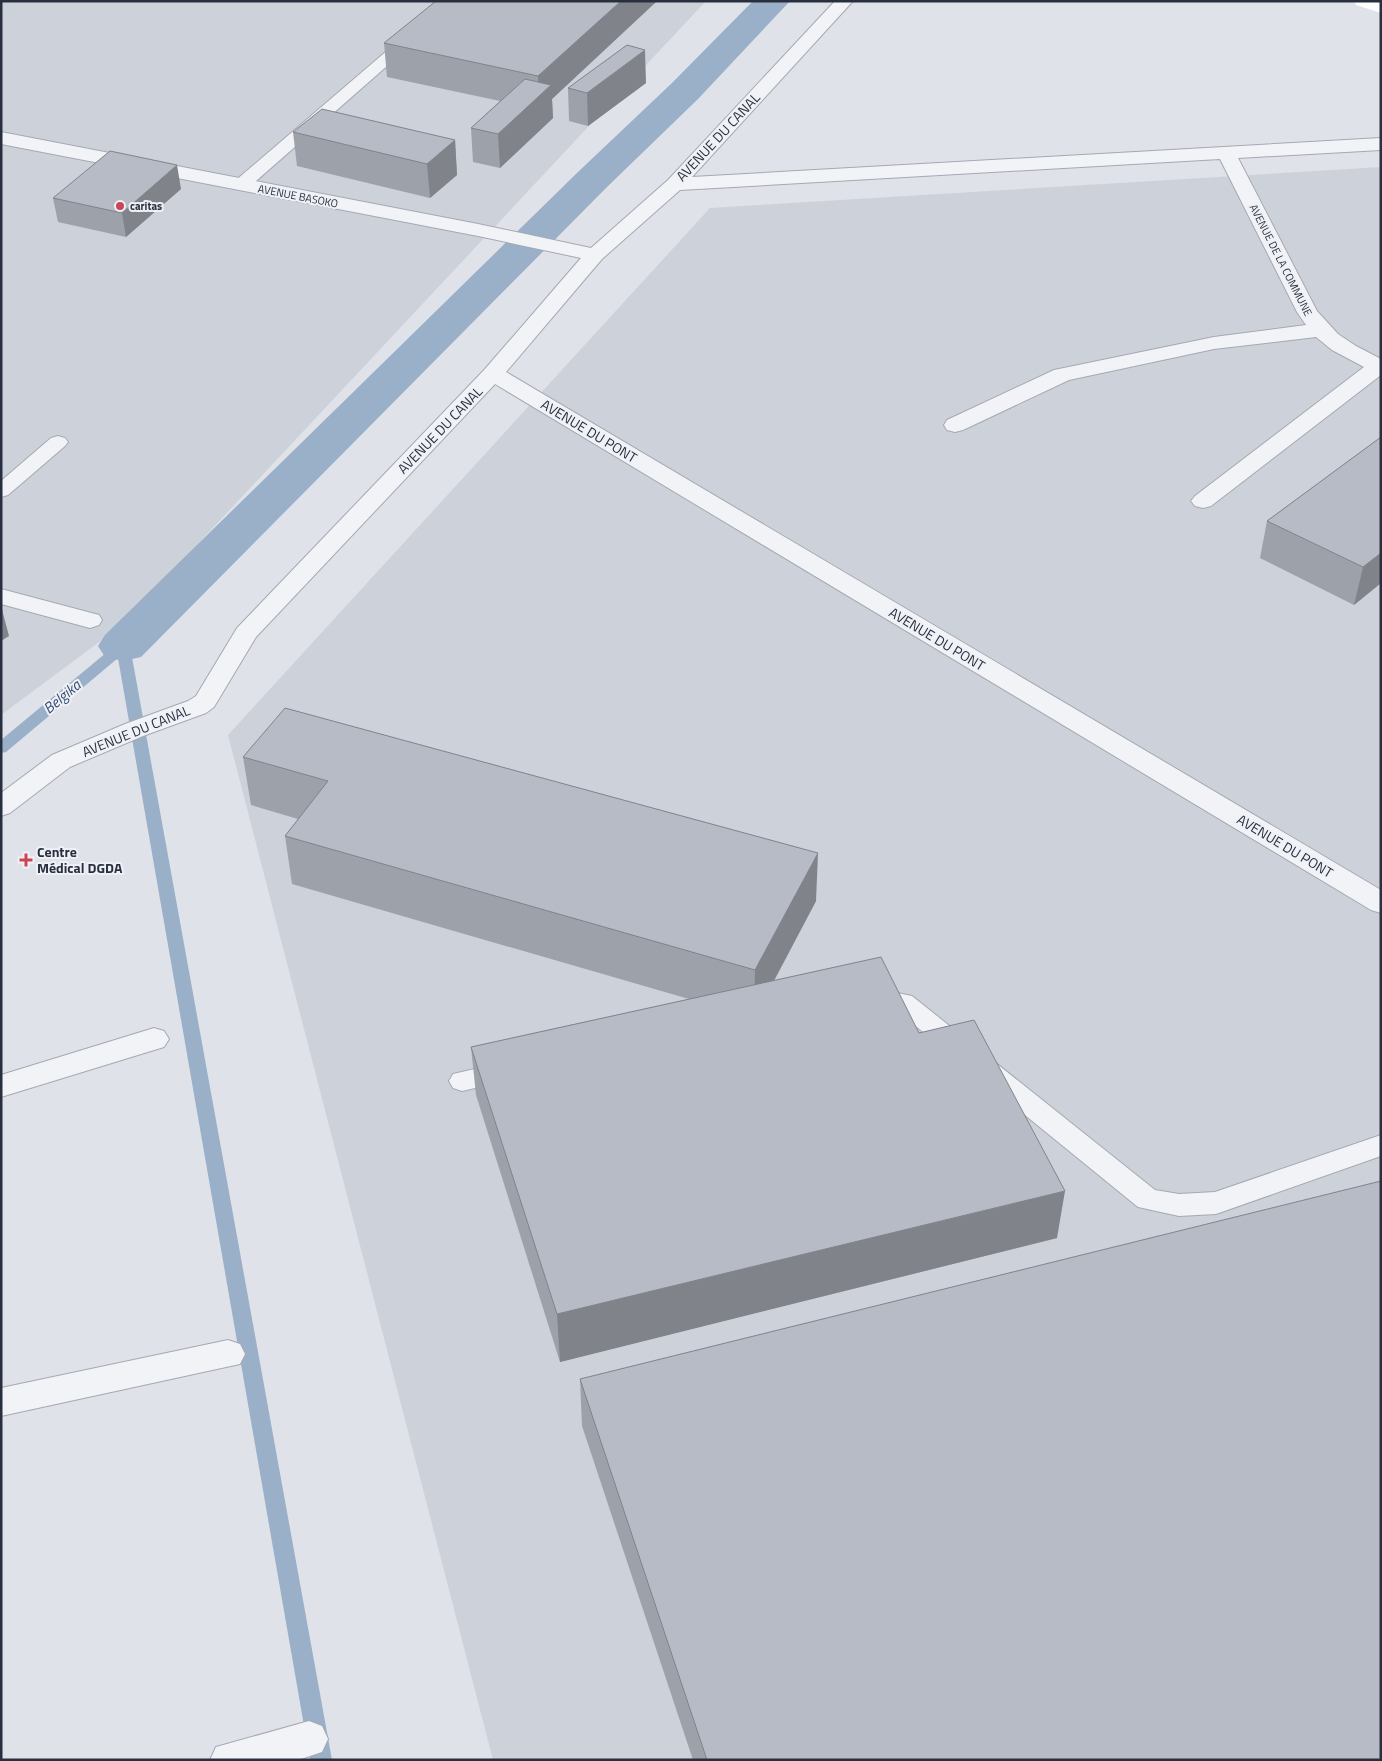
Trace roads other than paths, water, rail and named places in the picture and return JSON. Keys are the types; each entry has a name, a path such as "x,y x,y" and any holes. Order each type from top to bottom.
{"main road":[{"path":"1362,1 1381,8"}],"street":[{"name":"AVENUE DU CANAL","path":"1,807 61,761 134,730 197,707 204,701 246,633 493,374 595,255 675,184 846,1"},
{"name":"AVENUE BASOKO","path":"1,138 478,230 595,255"},
{"path":"675,184 1381,144"},
{"name":"AVENUE DE LA COMMUNE","path":"1226,152 1307,312 1319,330 1347,352 1380,366"},
{"path":"955,424 1062,375 1214,343 1319,330"},
{"path":"1203,501 1380,366"},
{"name":"AVENUE DU PONT","path":"493,374 1381,903"},
{"path":"1,596 90,620"},
{"path":"1,1086 154,1039"},
{"path":"1,1402 228,1354"},
{"path":"229,1760 309,1739"}],"lane":[{"path":"241,185 454,1"},
{"path":"1,491 58,442"},
{"path":"854,1000 876,996 903,1002 1148,1199 1179,1205 1216,1203 1381,1145"},
{"path":"462,1081 529,1067"}],"waterway":[{"path":"123,646 592,180 685,91 773,1"},
{"name":"Belgika","path":"1,748 123,646 321,1760"}],"place":[{"name":"caritas","path":"120,206"},
{"name":"Centre Médical DGDA","path":"26,860"}]}
